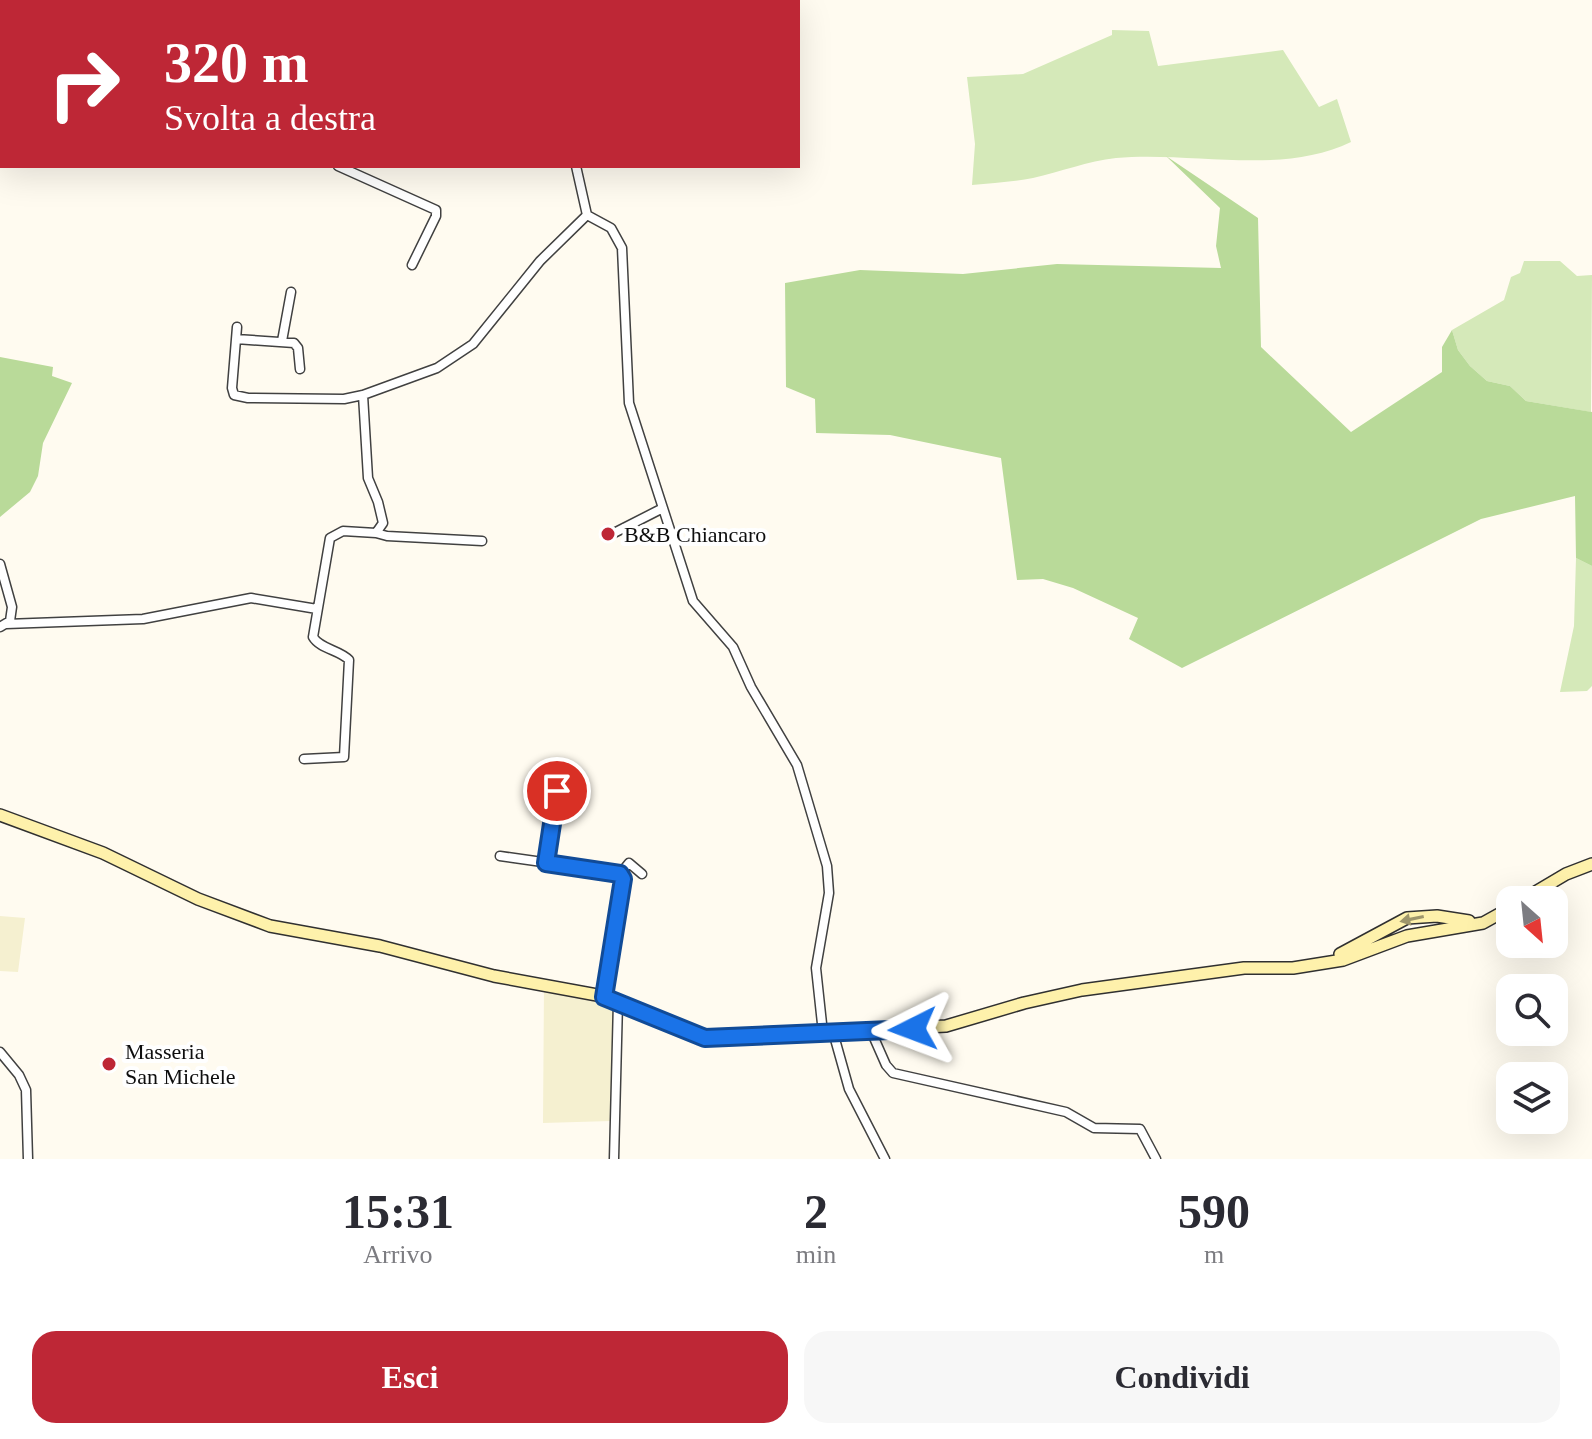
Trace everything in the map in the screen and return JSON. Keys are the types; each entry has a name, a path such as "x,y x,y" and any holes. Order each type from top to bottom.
{"street":[{"path":"342,168 436,210 412,265"},
{"path":"576,168 587,215 611,228 622,248 629,403 693,601 737,653 751,687 797,765 807,797 828,877 829,893 816,968 828,1032 849,1089 885,1159"},
{"path":"237,327 234,395 248,398 344,399 363,395 437,368 473,344 540,261 587,215"},
{"path":"282,341 291,292"},
{"path":"236,339 294,343 298,348 300,369"},
{"path":"363,395 368,478 383,523 376,533"},
{"path":"612,534 663,508"},
{"path":"304,759 344,757 349,660 314,640 330,538 343,531 482,541"},
{"path":"0,564 12,607 10,621 3,625"},
{"path":"3,625 143,619 251,598 317,609"},
{"path":"546,863 557,791"},
{"path":"0,815 103,853 198,899 270,926 380,946 494,976 604,997 705,1038 959,1024 1024,1003 1082,990 1244,968 1293,968 1343,960 1407,936 1496,916"},
{"path":"500,856 620,874"},
{"path":"620,874 629,863 642,874"},
{"path":"1546,886 1592,864"},
{"path":"604,997 623,879 620,874"},
{"path":"614,1159 618,1002"},
{"path":"871,1031 886,1065 893,1073 1062,1111 1094,1128 1140,1129 1156,1159"},
{"path":"0,1052 19,1075 26,1090 28,1159"}],"shaded area":[{"path":"0,916 25,918 18,972 0,971"},
{"path":"544,985 607,1003 612,1011 616,1021 611,1121 543,1123"}],"green space":[{"path":"1112,30 1149,31 1158,66 1283,50 1319,107 1337,99 1351,142 1324,152 1266,160 1116,158 1033,178 972,185 975,144 967,77 1023,74 1112,35"},
{"path":"1166,156 1258,218 1261,347 1351,432 1442,372 1442,347 1452,330 1458,350 1487,381 1510,386 1526,401 1592,412 1592,566 1576,558 1575,496 1481,519 1182,668 1129,639 1138,618 1073,588 1043,579 1017,580 1001,458 890,435 816,433 815,399 786,387 785,283 860,270 963,274 1057,264 1221,268 1216,246 1220,208"},
{"path":"1524,261 1560,261 1577,276 1592,275 1591,412 1526,401 1510,386 1487,381 1458,350 1452,330 1504,300 1511,277 1520,273"},
{"path":"0,357 53,367 52,376 72,383 43,443 38,476 30,492 0,517"},
{"path":"1576,558 1592,566 1592,686 1587,691 1560,692 1574,626"}],"place":[{"name":"B&B Chiancaro","path":"608,534"},
{"name":"Masseria San Michele","path":"109,1064"}],"route":[{"path":"557,791 546,863 620,874 623,879 604,997 705,1038 913,1029"}]}
